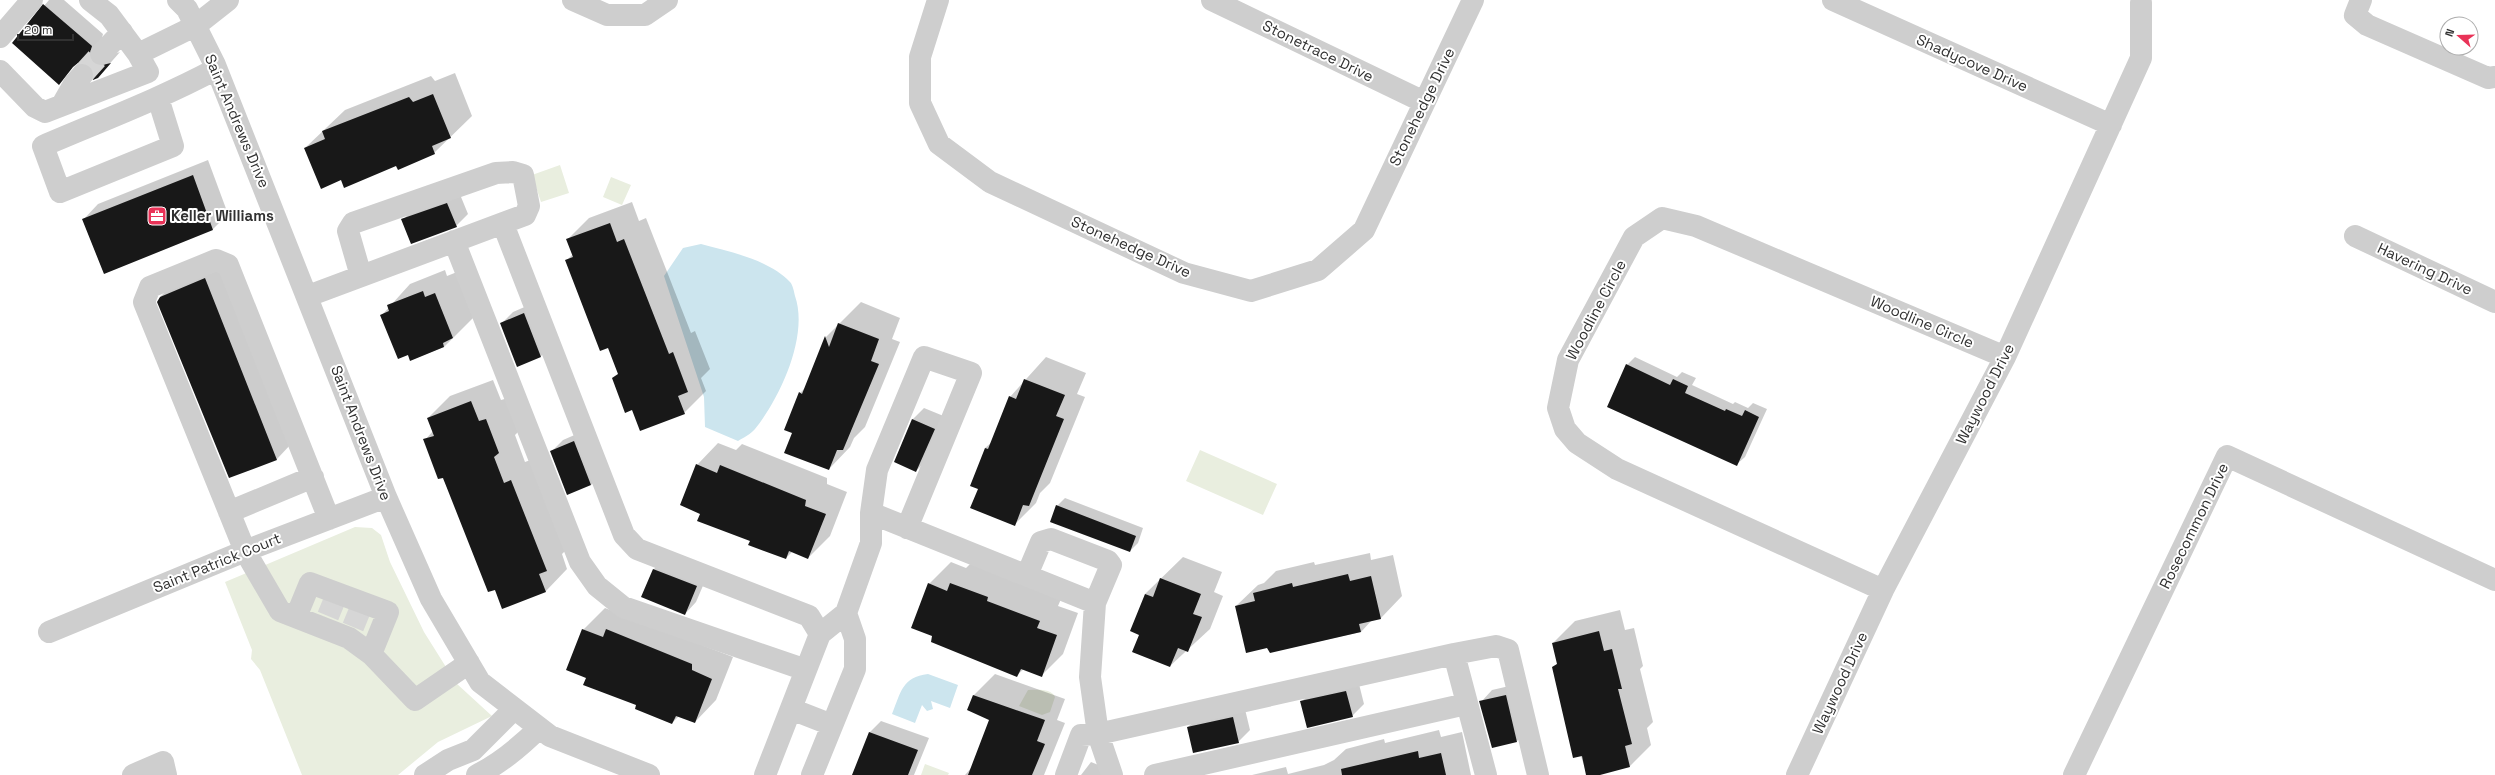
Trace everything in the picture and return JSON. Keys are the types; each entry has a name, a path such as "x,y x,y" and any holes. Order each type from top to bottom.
{"street":[{"path":"0,37 32,0"},
{"path":"90,0 110,15 143,63"},
{"name":"Saint Andrews Drive","path":"178,0 187,9 216,69 308,296 386,497 431,599 480,682 550,736 649,775"},
{"path":"0,71 40,110 45,112 62,105 143,63 195,26 228,0"},
{"path":"573,0 607,15 614,15 645,14 667,0"},
{"name":"Stonehedge Drive","path":"938,0 920,57 920,103 939,144 990,182 1184,273 1251,291 1318,270 1364,230 1474,0"},
{"name":"Stonetrace Drive","path":"1212,0 1424,102"},
{"path":"2361,0 2355,16 2367,25 2488,78 2495,77"},
{"name":"Shadycove Drive","path":"1841,2 2110,125"},
{"name":"Waywood Drive","path":"1797,775 1883,590 2005,357 2142,58 2140,3"},
{"path":"101,54 122,32"},
{"path":"158,98 173,146 60,192 43,146 158,98 216,69"},
{"path":"62,105 74,84 82,75"},
{"path":"308,296 525,216 529,206 523,175 520,172 496,173 353,224 348,231 361,276"},
{"name":"Woodline Circle","path":"1883,590 1617,469 1577,443 1565,429 1558,408 1568,360 1634,237 1662,218 1696,226 2005,357"},
{"path":"503,224 624,535 637,549 809,616 820,634"},
{"name":"Havering Drive","path":"2355,236 2495,302"},
{"path":"454,241 580,562 597,586 623,606 806,670"},
{"path":"329,519 228,264 216,260 150,287 144,302 245,552 280,611 296,617 331,609 356,620 371,654 415,700 469,663"},
{"path":"765,775 820,634 846,613 871,543 871,514 877,470 924,357 971,373 907,528"},
{"name":"Rosecommon Drive","path":"2078,774 2227,456 2495,580"},
{"path":"229,512 313,477"},
{"name":"Saint Patrick Court","path":"49,632 245,552 386,497"},
{"path":"871,514 1096,603"},
{"path":"1027,575 1041,542 1045,539 1051,539 1108,561 1111,565 1096,603 1090,678 1098,734 1112,775"},
{"path":"296,617 310,583 331,609 356,620 388,612 371,654"},
{"path":"812,775 855,668 855,639 846,613"},
{"path":"1066,775 1081,735 1098,734 1454,654 1496,646 1508,650 1538,775"},
{"path":"1454,654 1486,775"},
{"path":"1155,775 1466,704"},
{"path":"425,775 448,760 473,750 514,709"},
{"path":"791,709 832,725"},
{"path":"477,775 491,768 518,749 539,728"},
{"path":"133,775 163,762 166,775"}],"shaded area":[{"path":"560,165 569,193 541,202 532,175"},
{"path":"611,177 631,185 622,205 603,197"},
{"path":"1200,450 1277,484 1263,515 1186,481"},
{"path":"355,527 372,528 381,535 390,562 424,632 456,683 492,716 438,742 398,775 302,775 260,670 251,659 252,650 225,582"},
{"path":"1028,690 1043,690 1053,694 1055,697 1050,712 1042,715 1019,706"},
{"path":"925,764 949,773 948,775 921,775"}],"water":[{"path":"701,244 748,257 771,267 781,274 792,285 798,312 798,329 795,347 790,366 782,384 774,401 755,429 738,441 705,427 704,397 664,276 683,248"},
{"path":"928,674 958,685 950,708 931,701 933,709 927,711 922,705 915,723 892,714 900,692 908,682 913,678"}],"building":[{"path":"43,4 92,46 89,57 93,63 98,66 111,63 98,78 93,80 94,71 90,65 78,63 59,85 12,43"},
{"path":"433,94 451,138 432,146 435,154 398,170 396,166 344,188 341,180 321,189 304,148 325,139 322,131 409,97 413,102"},
{"path":"193,175 213,230 104,274 82,219"},
{"path":"447,203 457,227 411,244 401,219"},
{"path":"610,223 617,242 624,239 669,354 673,352 688,392 678,396 685,414 640,431 632,410 625,413 612,378 618,374 608,348 600,351 565,260 573,257 566,239"},
{"path":"205,278 277,460 229,478 157,302 160,297"},
{"path":"423,291 425,297 435,293 453,338 443,343 444,347 410,361 408,355 398,359 380,315 389,311 387,305"},
{"path":"524,313 541,357 517,367 500,323"},
{"path":"838,323 879,339 871,361 879,364 843,450 837,450 829,470 784,453 792,433 784,430 799,392 802,394 825,336 829,347"},
{"path":"1626,364 1670,385 1673,379 1688,386 1685,393 1725,411 1726,409 1742,416 1745,410 1759,417 1737,466 1607,407"},
{"path":"1024,379 1065,395 1056,416 1064,419 1029,506 1023,505 1015,526 970,508 978,489 970,486 985,448 988,449 1009,396 1016,399"},
{"path":"471,401 479,421 486,419 499,453 494,457 504,483 511,480 547,571 539,574 546,592 502,609 495,590 488,592 443,478 438,479 423,439 434,436 427,418"},
{"path":"912,419 935,429 916,472 894,462"},
{"path":"574,441 591,485 567,495 550,451"},
{"path":"696,464 717,473 720,465 806,500 805,506 826,514 808,559 789,551 786,559 748,545 750,541 697,521 700,514 680,505"},
{"path":"1056,505 1136,536 1130,552 1050,522"},
{"path":"653,569 697,586 685,615 641,597"},
{"path":"1348,574 1350,581 1371,576 1381,619 1359,624 1361,632 1270,653 1267,648 1246,653 1235,606 1255,601 1253,593 1292,583 1293,587"},
{"path":"1160,578 1201,594 1193,614 1202,617 1188,652 1178,648 1170,667 1132,652 1139,635 1130,631 1145,594 1153,597"},
{"path":"928,583 947,591 950,583 988,597 987,601 1040,621 1037,628 1057,635 1042,677 1021,669 1017,677 931,642 932,636 911,628"},
{"path":"582,629 603,637 606,629 692,664 692,670 712,679 695,723 676,716 672,724 635,709 636,705 583,685 586,678 566,670"},
{"path":"1599,631 1604,651 1612,649 1622,689 1618,689 1632,744 1625,746 1630,767 1600,775 1586,775 1582,756 1573,758 1552,667 1557,664 1552,643"},
{"path":"1346,691 1353,717 1307,728 1300,701"},
{"path":"973,695 1045,720 1037,741 1045,744 1032,775 968,775 989,720 967,710"},
{"path":"1506,695 1517,742 1492,748 1479,701"},
{"path":"1233,717 1239,743 1193,753 1187,727"},
{"path":"869,732 918,750 908,775 852,775"},
{"path":"1418,751 1419,758 1441,753 1446,775 1342,775 1341,769"}],"tunnel":[{"path":"82,75 101,54"},
{"path":"328,616 335,599"},
{"path":"353,627 360,610"}],"place":[{"name":"Keller Williams","path":"157,216"}]}
